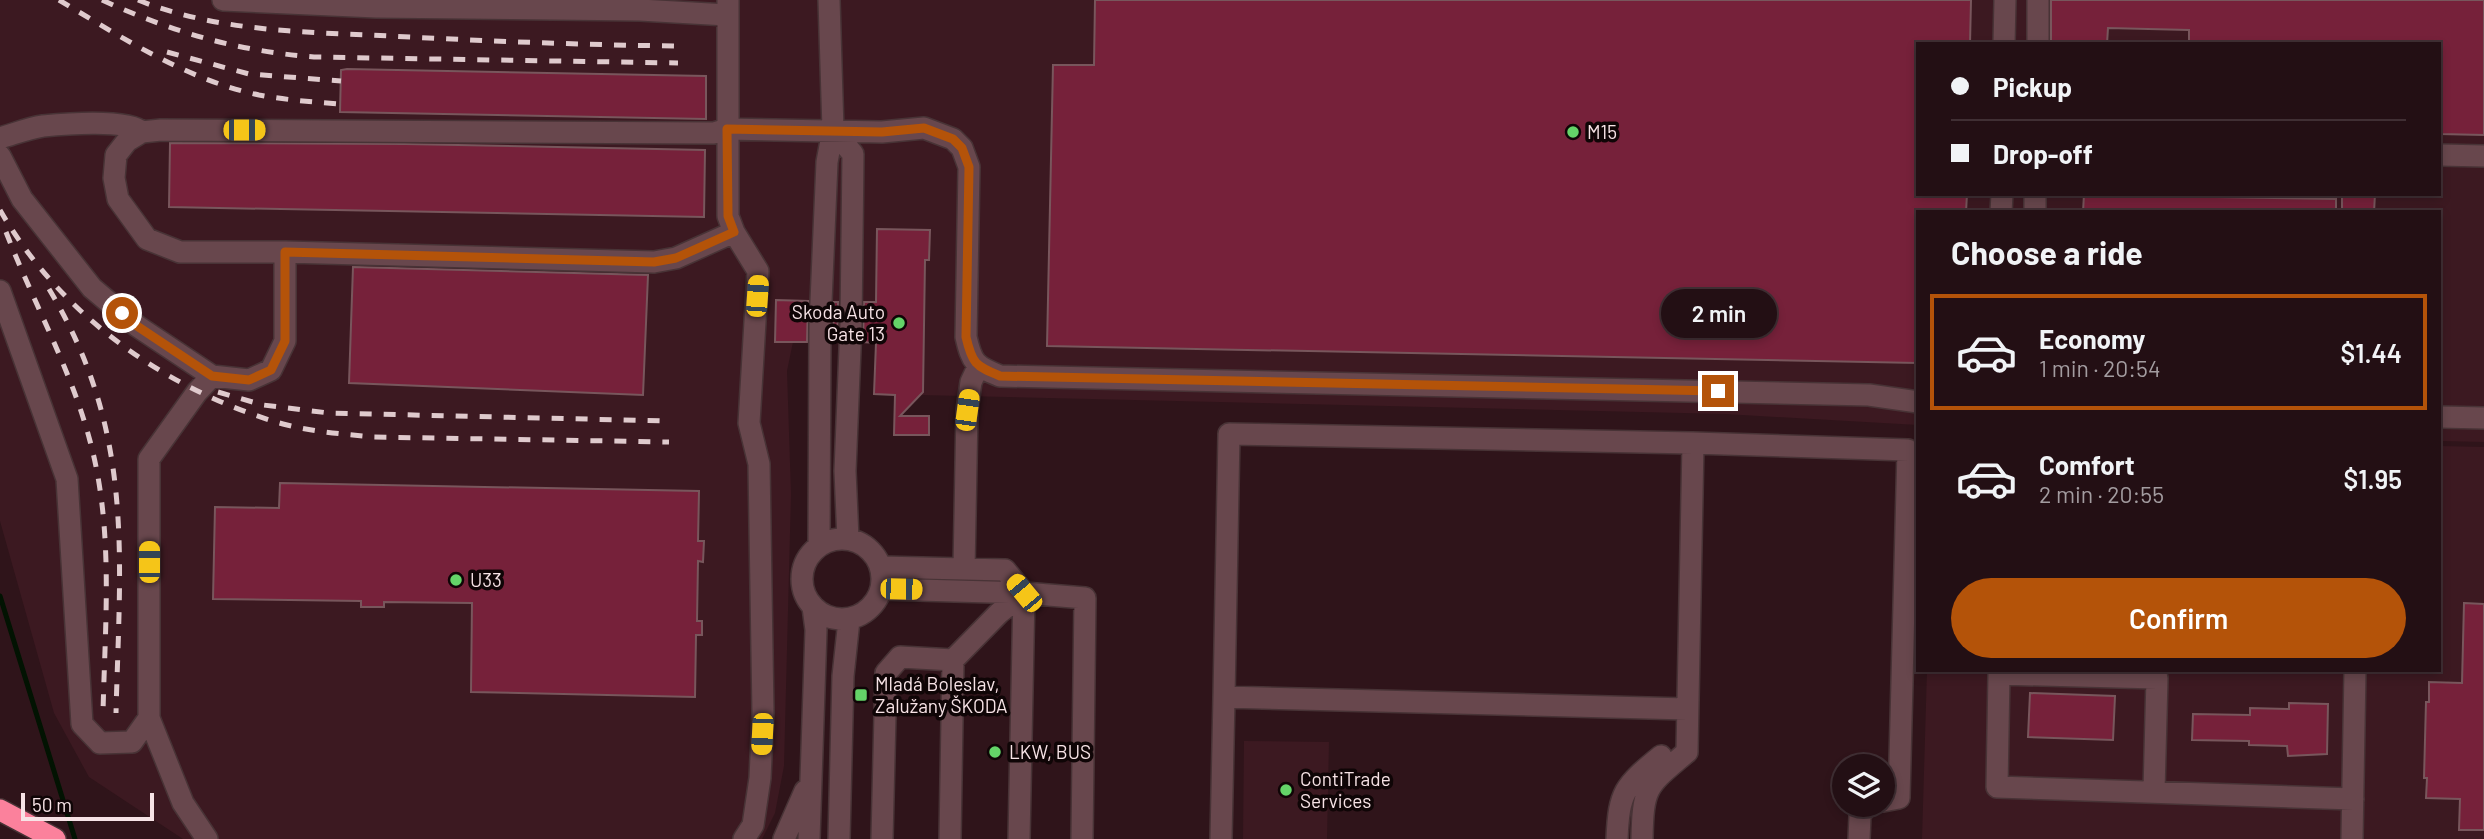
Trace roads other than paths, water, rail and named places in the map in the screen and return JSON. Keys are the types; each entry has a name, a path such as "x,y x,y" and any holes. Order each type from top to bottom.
{"highway":[{"path":"0,810 55,839"}],"street":[{"path":"223,0 376,7 514,4 728,7 728,216 734,232 758,271 749,423 759,464 763,713 759,790 753,825 744,839"},
{"path":"813,0 829,8 832,130 827,162 820,326 819,546"},
{"path":"2004,42 2005,0"},
{"path":"2038,0 2038,42"},
{"path":"0,138 41,126 117,123 136,126 142,132"},
{"path":"734,232 676,258 654,262 285,252 180,252 147,239 118,199 114,178 116,155 127,141 142,132 161,130 714,133 727,129 882,132 924,128 953,139 962,148 969,167 966,337 970,354 978,367 1000,376 1869,395 1916,402"},
{"path":"832,130 853,153 851,324 845,471 848,539"},
{"path":"2441,155 2484,156"},
{"path":"0,156 22,199 92,288 137,326 212,376 249,380 271,370 285,341 285,252"},
{"path":"0,291 67,479 82,724 100,743 132,742 149,718"},
{"path":"964,569 967,410 971,382 978,367"},
{"path":"207,839 183,803 149,718 149,458 197,392 212,376"},
{"path":"2441,417 2484,418"},
{"path":"1221,839 1229,434 1908,450 1899,798 1895,799"},
{"path":"1642,839 1644,795 1654,780 1687,752 1693,443"},
{"path":"809,839 816,630 813,607 802,587 802,576 805,564 819,546 828,542 848,539 869,548 881,567 882,589 870,610 849,620 836,620 813,607"},
{"path":"881,567 1005,570 1024,593 1019,839"},
{"path":"882,589 1024,593 1085,598 1082,839"},
{"path":"950,839 953,660 999,613 1024,593"},
{"path":"839,839 843,676 849,620"},
{"path":"883,839 886,673 900,657 953,660"},
{"path":"2352,839 2355,672"},
{"path":"2154,791 2157,678 1999,674 1997,787 2353,799"},
{"path":"1224,698 1687,709"},
{"path":"1618,839 1618,809 1622,794 1646,768 1687,737"},
{"path":"784,839 794,819 811,769"},
{"path":"1858,839 1860,817"}],"waterway":[{"path":"0,596 75,839"}],"railway":[{"path":"59,0 155,56 206,79 259,95 340,104"},
{"path":"102,0 180,31 232,45 286,54 314,57 678,63"},
{"path":"138,0 199,19 294,31 678,46"},
{"path":"167,52 249,74 341,81"},
{"path":"0,210 53,283 85,315 120,344 158,369 240,410 294,427 373,437 669,442"},
{"path":"6,232 73,388 98,475 106,576 103,713"},
{"path":"49,289 77,342 96,393 109,444 119,547 116,713"},
{"path":"218,392 263,405 329,413 667,421"}],"place":[{"name":"M15","path":"1573,132"},
{"name":"Skoda Auto Gate 13","path":"899,323"},
{"name":"U33","path":"456,580"},
{"name":"Mladá Boleslav, Zalužany ŠKODA","path":"861,695"},
{"name":"LKW, BUS","path":"995,752"},
{"name":"ContiTrade Services","path":"1286,790"}]}
